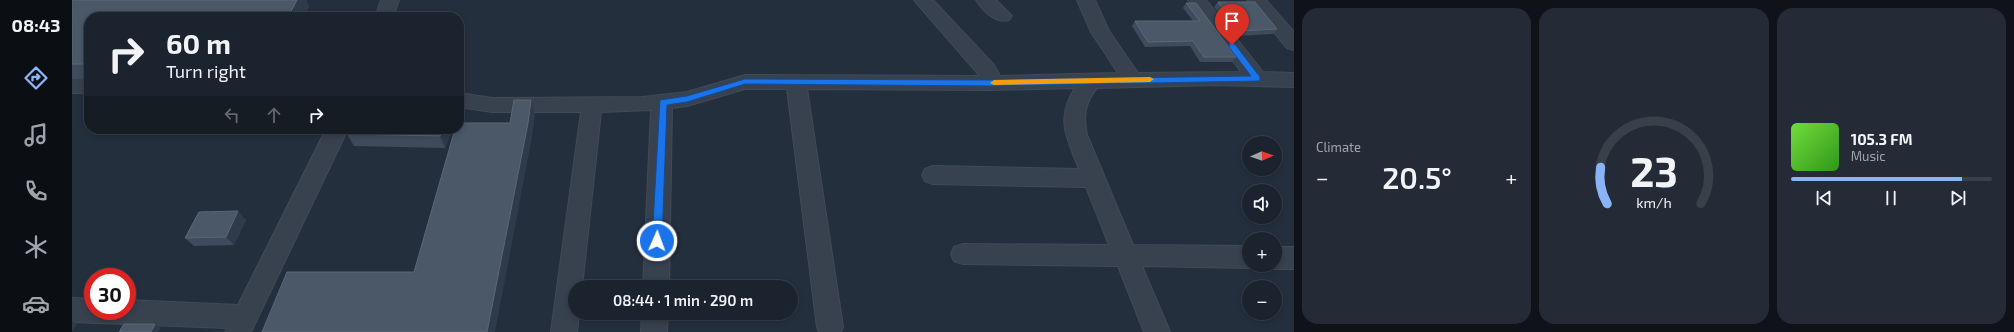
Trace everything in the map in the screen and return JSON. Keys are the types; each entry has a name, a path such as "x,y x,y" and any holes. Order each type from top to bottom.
{"street":[{"path":"386,12 390,0"},
{"path":"923,0 987,70 991,78 990,83"},
{"path":"985,0 1003,16"},
{"path":"1086,0 1098,28 1133,80"},
{"path":"1197,0 1258,79"},
{"path":"1256,0 1294,44"},
{"path":"464,101 492,105 662,102 687,99 740,82 990,83 1133,80 1294,80"},
{"path":"1091,81 1074,107 1073,119 1076,135 1092,178 1157,332"},
{"path":"796,82 830,327"},
{"path":"72,86 84,86"},
{"path":"656,280 662,102"},
{"path":"564,332 592,104"},
{"path":"72,310 242,324 335,134"},
{"path":"933,175 1092,178"},
{"path":"963,254 1242,257"},
{"path":"1282,258 1294,258"},
{"path":"654,320 654,332"}],"building":[{"path":"72,0 297,0 291,12 84,12 84,64 72,64"},
{"path":"1218,2 1255,2 1277,29 1240,31"},
{"path":"1186,3 1196,3 1236,57 1204,57 1193,41 1148,42 1135,21 1200,21"},
{"path":"514,100 531,100 528,123 487,332 262,332 287,272 414,272 454,134 464,134 464,123 510,123"},
{"path":"347,134 441,134 440,136"},
{"path":"238,211 226,237 185,238 199,212"},
{"path":"124,324 155,324 151,332 119,332"}],"slow traffic":[{"path":"994,83 1150,79"}],"route":[{"path":"657,241 662,102 687,99 740,82 990,83 1217,78 1258,79 1232,45"}]}
